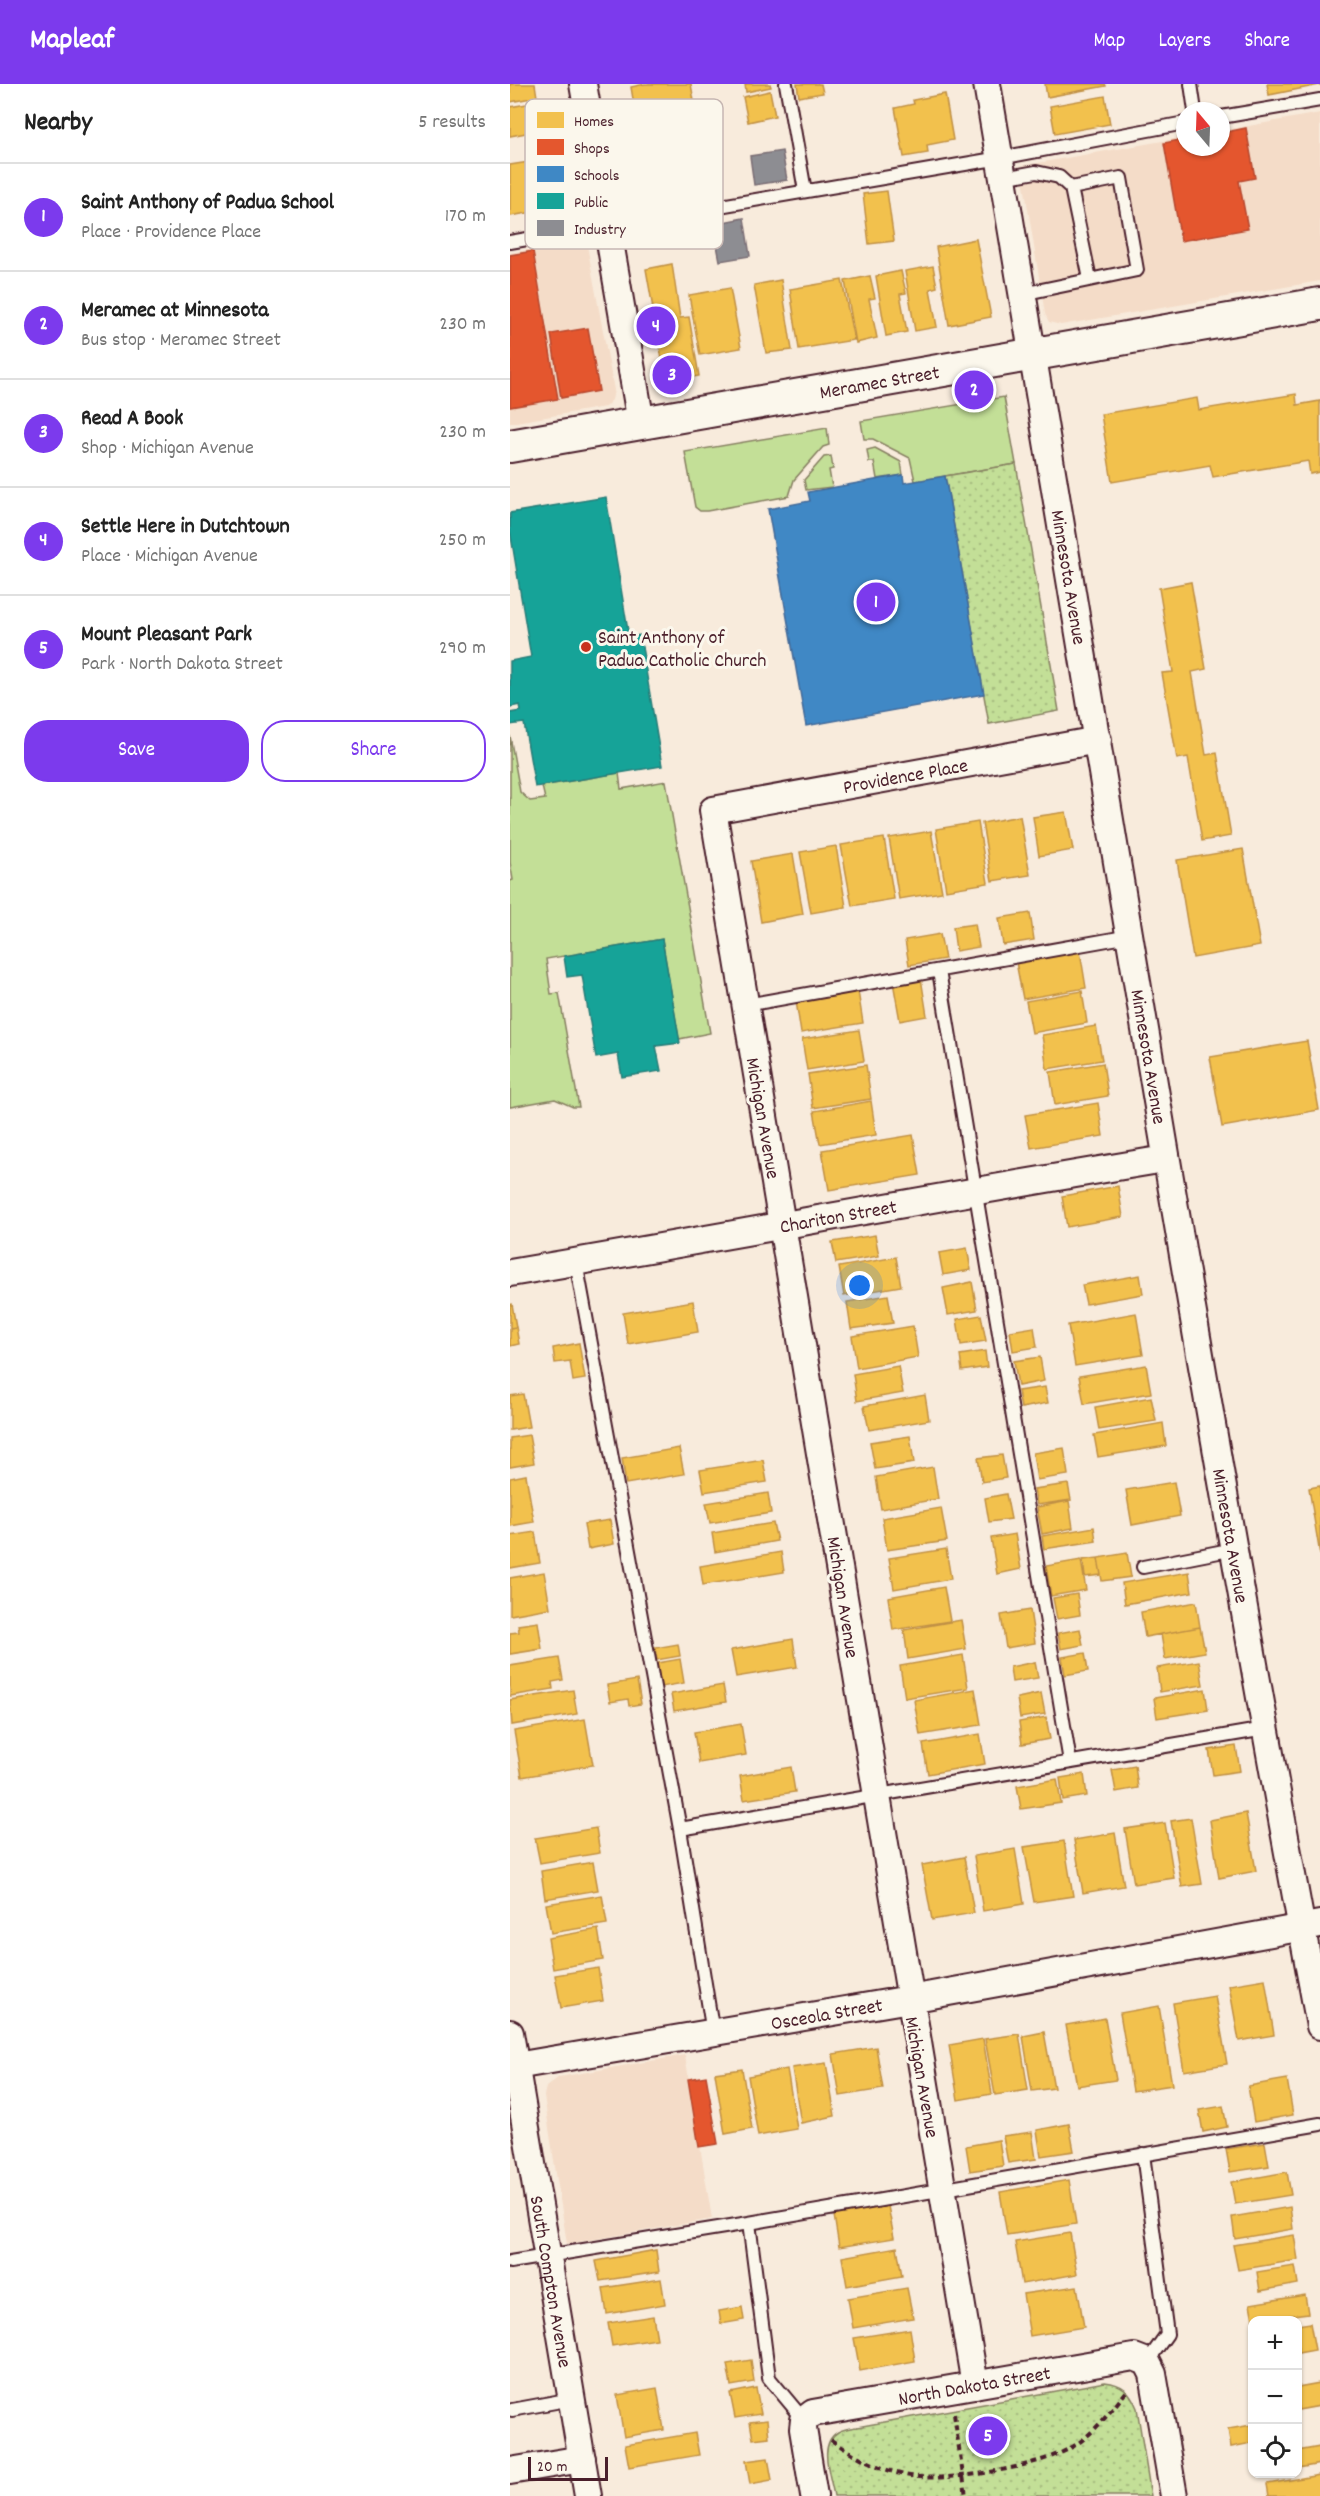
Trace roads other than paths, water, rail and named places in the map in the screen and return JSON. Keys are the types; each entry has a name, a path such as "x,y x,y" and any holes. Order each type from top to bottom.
{"street":[{"path":"582,84 585,99"},
{"name":"Minnesota Avenue","path":"987,84 1031,355 1098,740 1165,1159 1265,1729 1311,1925 1320,2026"},
{"path":"610,249 641,423"},
{"name":"Meramec Street","path":"510,446 1320,304"},
{"name":"Providence Place","path":"713,810 1098,740"},
{"name":"Michigan Avenue","path":"713,810 975,2385"},
{"name":"Chariton Street","path":"510,1273 783,1227 976,1190 1165,1159"},
{"name":"Osceola Street","path":"513,2066 910,1999 1311,1925"},
{"name":"South Compton Avenue","path":"510,2033 513,2066 588,2496"},
{"name":"North Dakota Street","path":"804,2420 813,2413 1134,2357 1147,2362"},
{"path":"1147,2362 1153,2374 1174,2496"},
{"path":"804,2420 803,2429 814,2496"},
{"path":"510,2471 582,2459"}],"lane":[{"path":"786,84 805,191"},
{"path":"1191,84 1194,102"},
{"path":"1230,115 1320,100"},
{"path":"723,205 805,191 1002,168 1176,125"},
{"path":"1002,168 1059,177 1071,188 1090,279"},
{"path":"1022,294 1137,270 1120,178 1071,188"},
{"path":"510,242 525,239"},
{"path":"746,1005 1130,936"},
{"path":"939,971 1070,1762"},
{"path":"576,1262 680,1829 713,2033"},
{"path":"1143,1567 1234,1549"},
{"path":"680,1829 1265,1729"},
{"path":"510,2262 1320,2124"},
{"path":"1143,2154 1167,2334 1147,2362"},
{"path":"749,2223 769,2378 804,2420"},
{"path":"512,2410 572,2398"}],"place":[{"name":"Settle Here in Dutchtown","path":"656,326"},
{"name":"Read A Book","path":"672,375"},
{"name":"Meramec at Minnesota","path":"974,390"},
{"name":"Saint Anthony of Padua School","path":"876,602"},
{"name":"Saint Anthony of Padua Catholic Church","path":"586,647"},
{"name":"Mount Pleasant Park","path":"988,2436"}]}
